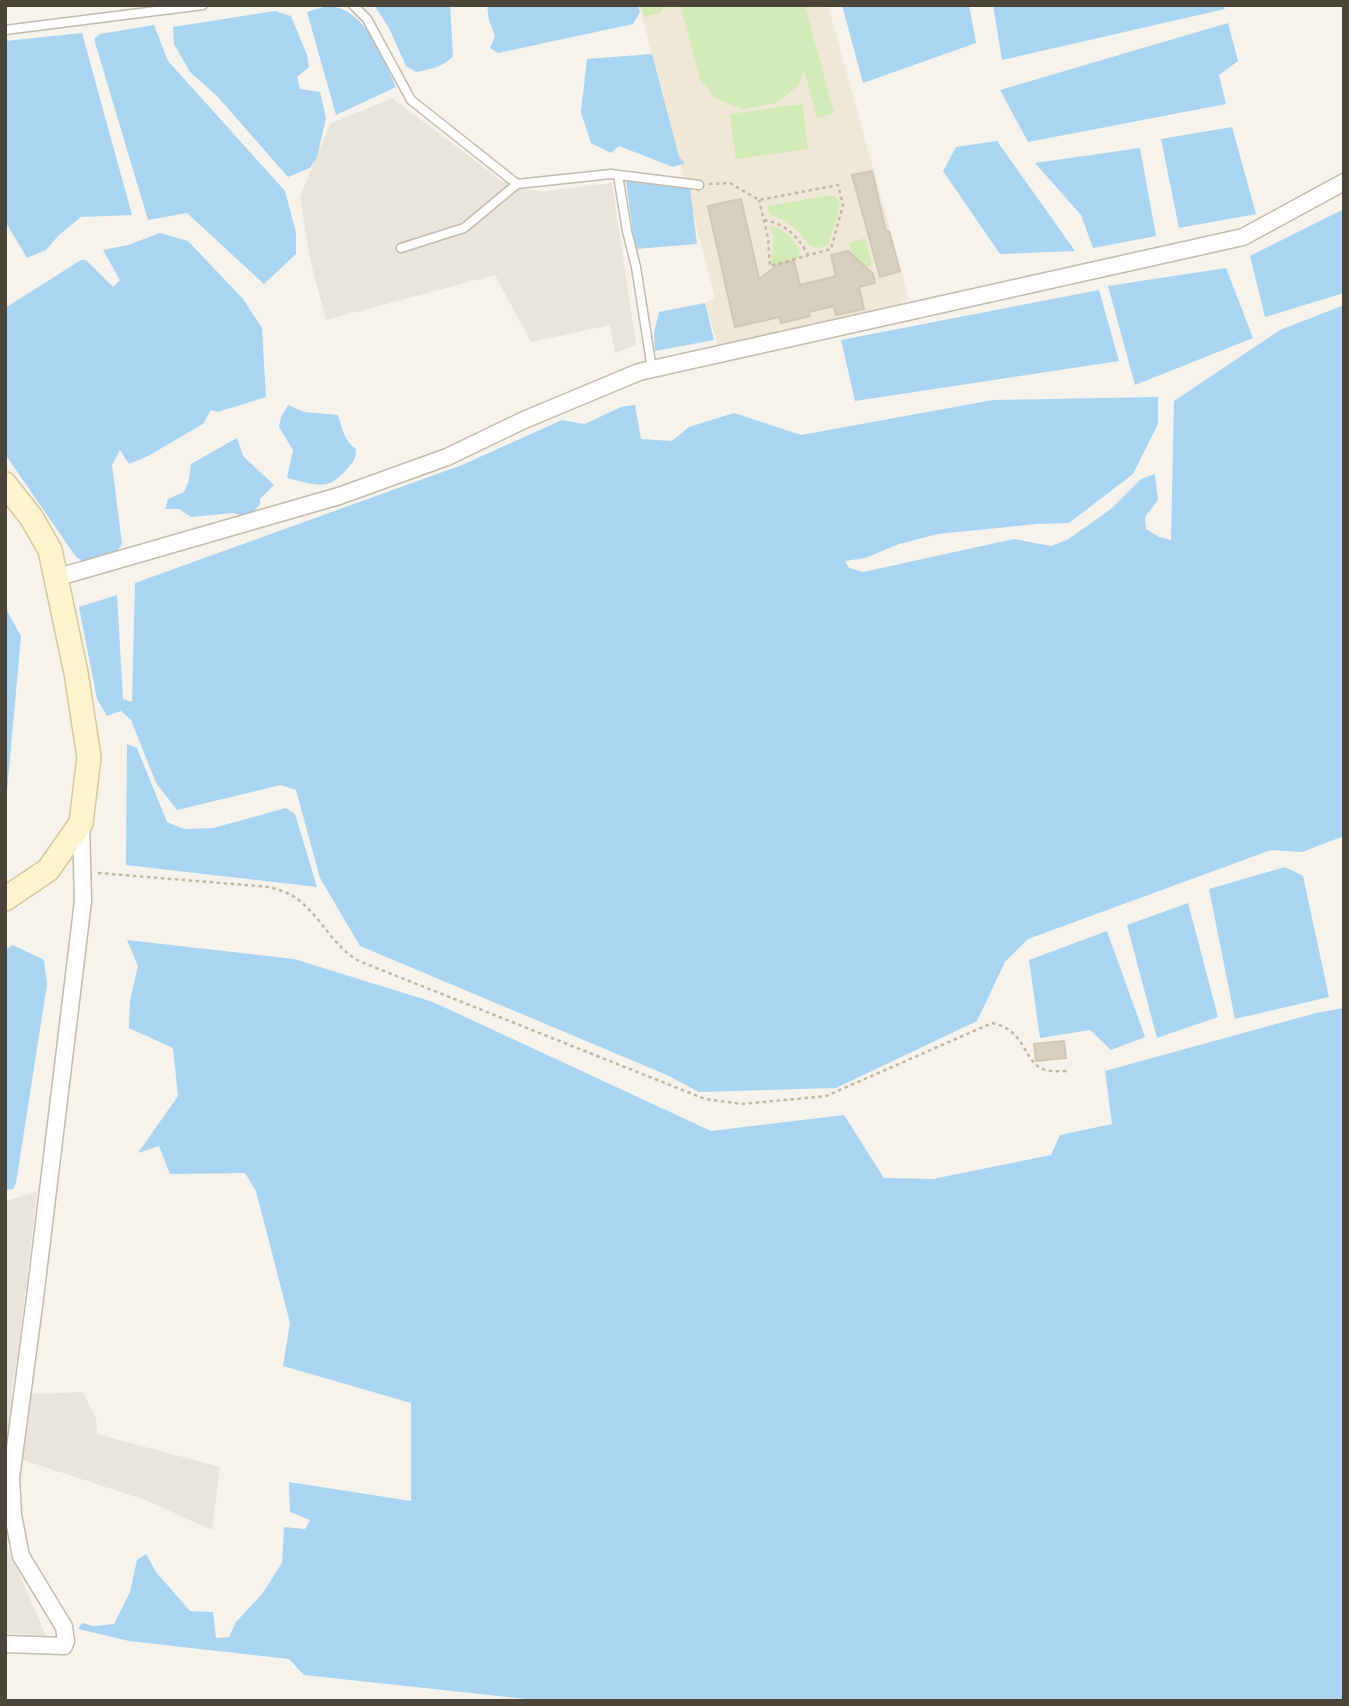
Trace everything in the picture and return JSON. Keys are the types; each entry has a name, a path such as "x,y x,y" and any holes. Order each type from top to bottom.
{"main road":[{"path":"5,484 32,517 50,550 76,673 89,757 81,823 48,870 5,899"}],"street":[{"path":"55,578 339,496 447,457 524,420 639,372 1243,237 1344,182"},
{"path":"5,1644 64,1646 66,1641 64,1627 21,1556 13,1516 11,1478 83,901 81,823"}],"lane":[{"path":"5,30 203,5"},
{"path":"352,5 367,19 411,100 517,184"},
{"path":"618,175 652,369"},
{"path":"401,248 464,228 517,184 618,175 699,185"}],"path":[{"path":"699,185 730,183 759,200 838,185 844,205 831,249 770,266 768,238 759,200"},
{"path":"764,220 778,222 790,230 808,254"},
{"path":"83,871 270,887 294,896 310,910 347,954 359,961 705,1099 741,1104 826,1096 992,1023 1005,1026 1016,1034 1035,1064 1045,1070 1069,1071"}],"shaded area":[{"path":"639,5 828,5 909,298 889,311 718,345 705,303 715,298"},
{"path":"392,98 503,182 540,192 612,183 636,345 615,353 610,325 531,342 495,275 326,320 310,259 300,197 330,124"},
{"path":"37,1192 11,1395 83,1392 96,1419 97,1434 220,1467 212,1530 148,1501 5,1454 5,1201"},
{"path":"5,1541 46,1636 5,1633"}],"green space":[{"path":"641,5 665,5 660,13 644,17"},
{"path":"680,5 805,5 834,113 817,118 804,70 798,86 776,103 743,109 715,98 700,79"},
{"path":"802,104 808,149 736,159 730,114"},
{"path":"831,195 837,198 840,205 828,245 820,248 810,246 786,221 769,214 768,206"},
{"path":"768,226 791,237 800,251 799,258 771,266 774,236"},
{"path":"865,238 872,265 856,269 849,243"}],"water":[{"path":"374,5 450,5 453,56 432,69 416,72 406,66 389,28"},
{"path":"487,5 638,5 640,12 633,24 498,53 490,48 495,36"},
{"path":"842,5 969,5 976,43 863,83"},
{"path":"993,5 1223,5 1225,9 1002,60"},
{"path":"327,6 340,8 362,24 378,48 396,87 336,115 307,12"},
{"path":"275,11 291,16 307,55 309,67 297,77 300,89 320,92 326,118 317,157 310,168 288,177 217,96 190,72 174,44 173,27"},
{"path":"1228,23 1238,61 1219,75 1226,104 1028,142 1000,90"},
{"path":"154,25 168,61 285,191 296,233 296,254 264,284 187,213 148,220 94,39 100,34"},
{"path":"82,33 132,215 81,217 46,250 27,258 5,221 5,41"},
{"path":"652,54 679,157 685,163 673,167 619,146 611,153 591,143 581,112 587,59"},
{"path":"1232,127 1256,214 1179,228 1161,139"},
{"path":"997,141 1075,251 1000,254 943,171 956,147"},
{"path":"1140,148 1156,236 1093,248 1081,215 1035,163"},
{"path":"626,181 690,189 697,244 635,249"},
{"path":"1344,209 1344,293 1265,317 1250,256"},
{"path":"160,233 188,241 243,299 262,328 266,397 218,412 211,410 203,424 129,464 120,450 112,465 122,544 113,557 89,565 76,557 5,454 5,308 81,260 86,260 113,287 120,280 103,250 128,245"},
{"path":"1226,268 1253,338 1135,385 1108,286"},
{"path":"1099,290 1119,361 855,401 841,340"},
{"path":"705,303 714,340 655,351 654,333 659,312"},
{"path":"1344,305 1344,836 1302,852 1271,850 1028,939 1005,962 977,1021 836,1088 699,1092 667,1075 360,946 320,878 296,790 281,785 177,810 156,783 131,720 121,711 107,716 97,699 79,607 117,595 123,699 132,702 135,583 462,465 562,420 585,424 621,407 635,405 641,439 672,441 689,427 734,413 801,435 993,400 1158,397 1158,424 1133,474 1069,523 938,534 899,544 865,558 845,561 849,568 863,572 1014,539 1051,546 1067,540 1111,509 1141,479 1155,474 1158,500 1145,517 1146,529 1171,540 1174,401 1280,330"},
{"path":"288,405 304,412 338,415 344,434 356,449 355,458 340,477 320,485 287,478 293,450 279,427"},
{"path":"237,438 243,456 274,485 260,499 260,504 249,517 233,513 191,517 179,509 165,509 168,499 184,492 191,464"},
{"path":"5,607 21,636 5,813"},
{"path":"127,744 137,748 167,822 184,829 213,828 286,808 295,814 317,887 126,865"},
{"path":"1285,867 1303,876 1329,997 1235,1019 1209,889"},
{"path":"1188,903 1218,1017 1157,1038 1127,925"},
{"path":"1107,931 1145,1037 1111,1050 1090,1030 1040,1038 1029,960"},
{"path":"127,940 294,959 433,1002 711,1131 844,1115 884,1178 933,1179 1051,1155 1060,1135 1112,1124 1105,1071 1316,1013 1344,1008 1344,1700 545,1701 304,1675 289,1659 129,1641 78,1629 82,1623 94,1626 114,1624 130,1592 137,1560 146,1554 156,1572 190,1611 213,1612 216,1638 229,1637 236,1622 262,1594 282,1563 284,1527 305,1529 310,1520 290,1512 289,1482 411,1501 411,1403 283,1366 290,1323 256,1191 245,1173 170,1174 159,1146 138,1153 178,1096 173,1048 129,1028 130,1000 138,966"},
{"path":"13,945 44,960 47,984 16,1183 13,1189 5,1190 5,950"}],"building":[{"path":"872,171 886,231 889,231 900,271 880,277 852,175"},
{"path":"741,199 759,279 778,265 794,261 800,285 836,276 831,255 848,251 873,274 875,283 859,287 864,309 836,315 834,306 809,312 810,316 781,323 780,317 735,327 708,206"},
{"path":"1064,1041 1066,1058 1036,1061 1034,1044"}]}
